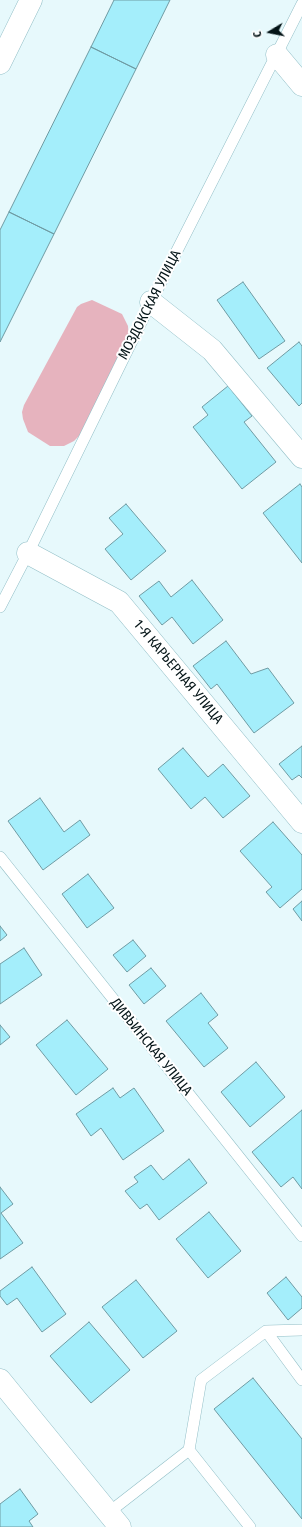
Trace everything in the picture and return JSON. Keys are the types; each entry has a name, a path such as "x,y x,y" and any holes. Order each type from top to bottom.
{"street":[{"path":"0,63 31,0"},
{"path":"277,55 302,85"},
{"path":"151,302 212,350 302,457"},
{"name":"1-Я КАРЬЕРНАЯ УЛИЦА","path":"28,553 119,602 302,822"},
{"path":"0,1380 114,1520"}],"lane":[{"name":"МОЗДОКСКАЯ УЛИЦА","path":"0,607 151,302 302,4"},
{"name":"ДИВЬИНСКАЯ УЛИЦА","path":"0,857 302,1236"},
{"path":"114,1520 189,1450 200,1380 266,1331 302,1330"},
{"path":"266,1331 302,1380"},
{"path":"189,1450 250,1527"}],"shaded area":[{"path":"92,300 122,314 128,326 129,339 82,433 74,441 64,446 50,446 28,432 23,419 22,412 24,405 77,307"}],"building":[{"path":"114,0 170,0 136,69 91,47"},
{"path":"91,47 136,69 54,234 9,212"},
{"path":"9,212 54,234 0,342 0,230"},
{"path":"243,282 285,341 259,359 217,300"},
{"path":"299,342 302,346 302,403 299,406 267,368"},
{"path":"228,386 252,416 244,422 276,462 242,489 193,427 208,415 202,407"},
{"path":"300,484 302,487 302,563 263,513"},
{"path":"126,504 166,551 131,580 105,549 123,534 109,518"},
{"path":"192,580 223,620 193,644 172,617 162,625 139,596 159,581 171,597"},
{"path":"226,641 251,674 268,668 294,703 254,733 217,684 211,689 193,666"},
{"path":"302,746 302,778 299,775 292,780 279,764"},
{"path":"183,748 208,777 223,764 250,796 223,818 205,797 191,809 158,769"},
{"path":"40,798 64,832 80,820 90,835 43,870 8,821"},
{"path":"273,822 302,855 302,889 280,908 266,892 272,887 240,851"},
{"path":"88,874 114,908 87,928 62,894"},
{"path":"302,901 302,921 293,909"},
{"path":"0,926 7,935 0,941"},
{"path":"133,940 146,956 127,972 113,955"},
{"path":"24,948 42,975 0,1004 0,964"},
{"path":"151,968 166,986 144,1004 129,985"},
{"path":"201,993 218,1015 208,1023 228,1048 204,1067 166,1021"},
{"path":"67,1020 108,1069 76,1095 36,1045"},
{"path":"0,1025 10,1037 0,1045"},
{"path":"256,1062 285,1097 250,1127 221,1092"},
{"path":"113,1088 120,1098 134,1088 164,1131 123,1160 101,1128 91,1136 76,1114"},
{"path":"302,1110 302,1189 293,1177 281,1187 252,1152"},
{"path":"189,1159 207,1183 159,1220 147,1204 140,1209 125,1191 138,1182 134,1177 151,1165 163,1180"},
{"path":"0,1187 13,1204 1,1213 23,1243 0,1259"},
{"path":"209,1212 241,1251 208,1278 176,1239"},
{"path":"32,1267 66,1314 42,1332 17,1298 7,1305 0,1296 0,1291"},
{"path":"286,1277 302,1297 302,1308 288,1320 267,1293"},
{"path":"136,1280 177,1331 143,1358 102,1307"},
{"path":"89,1322 130,1370 91,1403 50,1356"},
{"path":"253,1378 302,1439 302,1519 214,1409"},
{"path":"20,1489 38,1514 29,1521 33,1527 0,1527 0,1504"}]}
